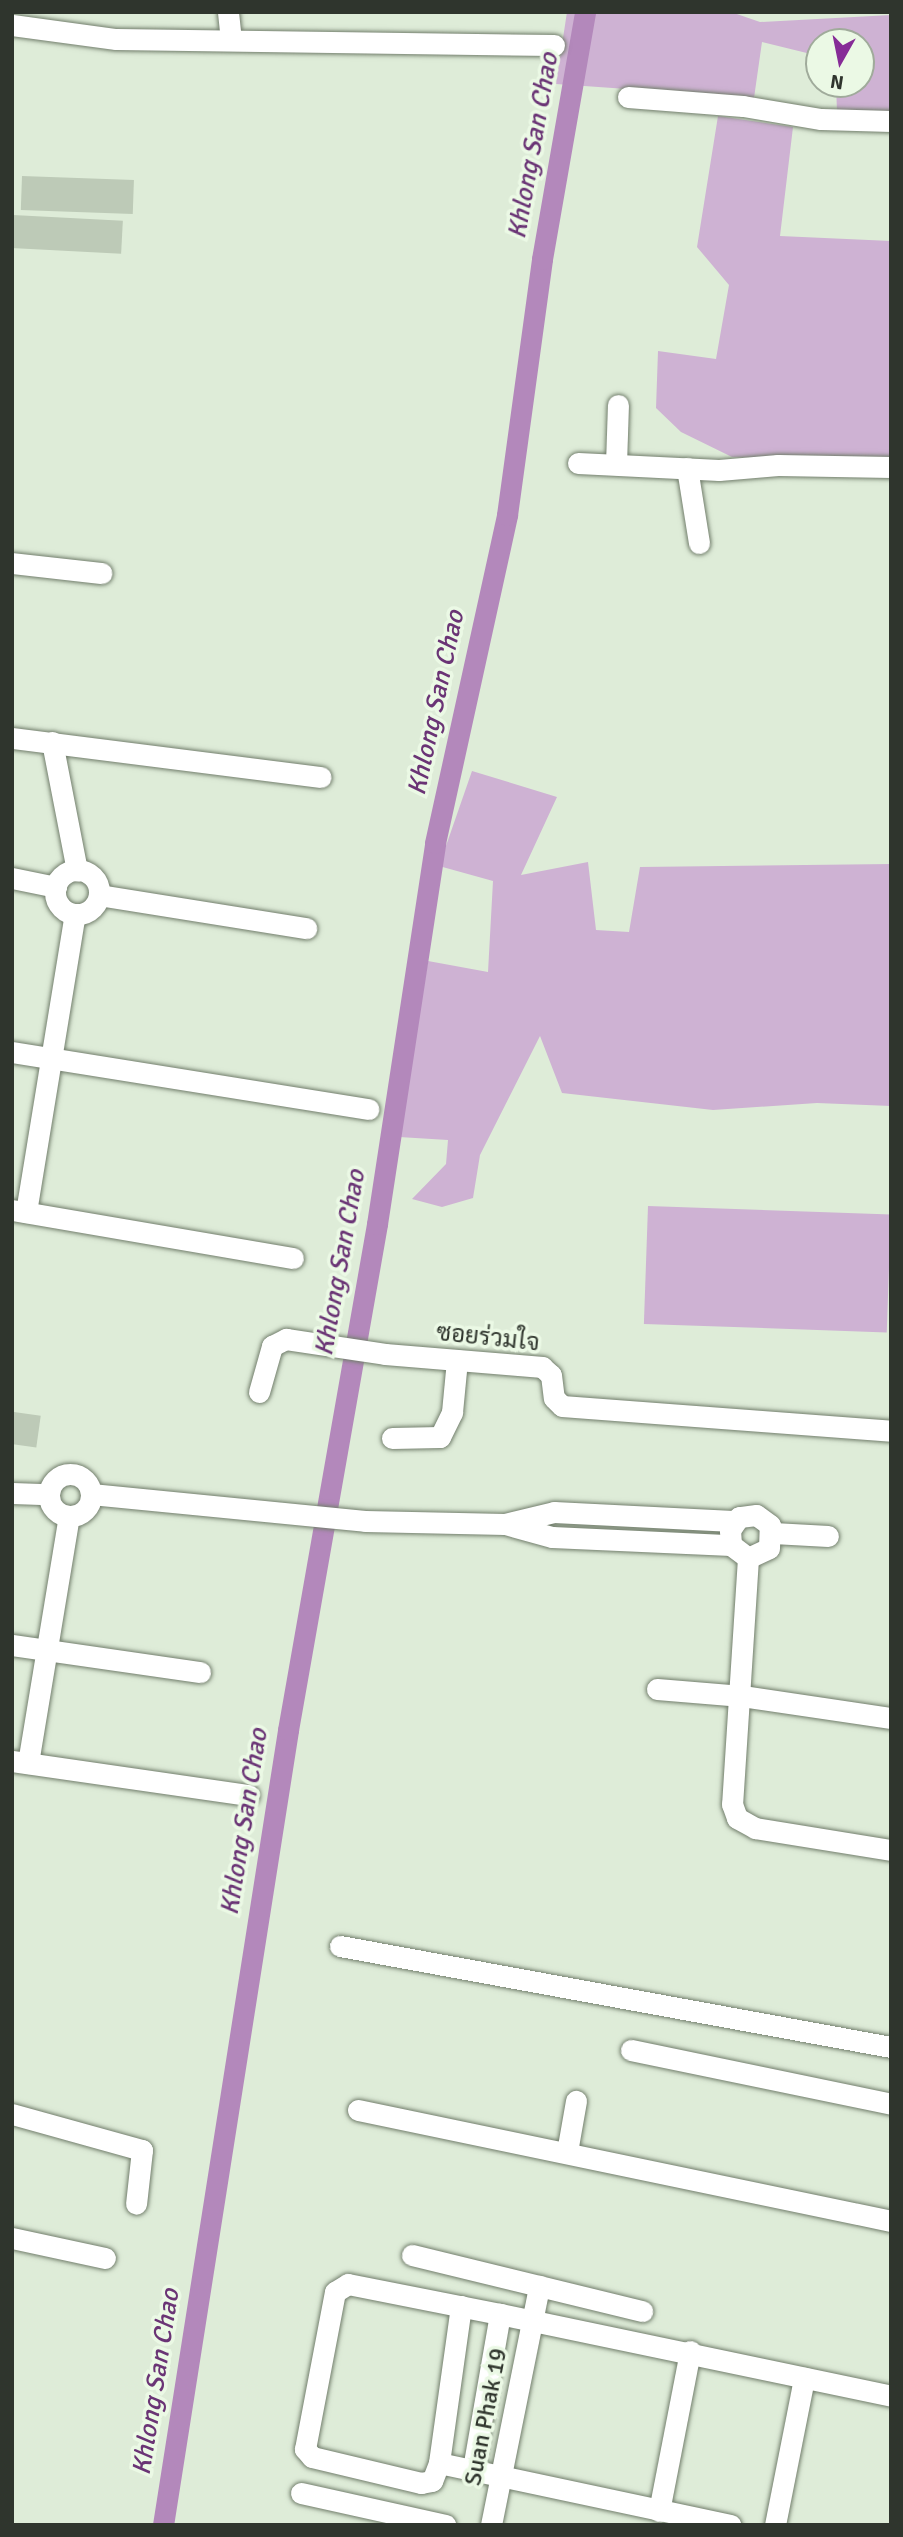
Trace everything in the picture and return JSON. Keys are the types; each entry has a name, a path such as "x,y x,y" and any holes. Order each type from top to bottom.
{"street":[{"path":"228,12 231,40"},
{"path":"12,25 82,38 554,45"},
{"path":"628,97 743,106 821,119 891,121"},
{"path":"616,464 618,405"},
{"path":"578,463 687,468 891,467"},
{"path":"687,468 699,543"},
{"path":"12,563 101,573"},
{"path":"12,738 321,777"},
{"path":"52,742 77,870 96,881 99,895 91,910 75,914 59,905 56,887 64,875 77,870"},
{"path":"12,878 56,887"},
{"path":"99,895 306,928"},
{"path":"75,914 52,1058 19,1211 293,1258"},
{"path":"12,1052 368,1110"},
{"name":"ซอยร่วมใจ","path":"259,1392 276,1341 385,1354 542,1367 551,1375 554,1398 562,1406 891,1431"},
{"path":"392,1438 440,1437 452,1412 457,1360"},
{"path":"74,1474 88,1485 91,1494 85,1510 69,1516 53,1509 48,1494 57,1478 74,1474"},
{"path":"12,1493 48,1494"},
{"path":"91,1494 365,1521 505,1524 552,1537 731,1545 748,1558"},
{"path":"505,1524 554,1512 733,1521 756,1515 773,1533 828,1536"},
{"path":"69,1516 47,1651 20,1762 249,1795"},
{"path":"731,1545 733,1521"},
{"path":"748,1558 769,1548 773,1533"},
{"path":"748,1558 742,1696 732,1804 737,1818 755,1828 891,1850"},
{"path":"12,1645 200,1672"},
{"path":"657,1689 742,1696 891,1718"},
{"path":"340,1945 891,2048"},
{"path":"631,2050 891,2104"},
{"path":"566,2152 576,2101"},
{"path":"358,2109 891,2221"},
{"path":"12,2115 142,2150 136,2204"},
{"path":"12,2238 105,2258"},
{"path":"412,2255 642,2311"},
{"path":"461,2306 439,2463 432,2482 421,2483 312,2457 305,2449 305,2441 335,2292 348,2284 533,2319 690,2351 891,2396"},
{"name":"Suan Phak 19","path":"491,2525 539,2287"},
{"path":"473,2469 500,2314"},
{"path":"659,2511 690,2351"},
{"path":"775,2525 804,2378"},
{"path":"439,2463 730,2525"},
{"path":"301,2493 445,2525"}],"shaded area":[{"path":"567,12 731,12 760,22 891,15 891,115 837,112 836,98 875,98 875,28 805,28 805,53 762,42 754,98 556,84"},
{"path":"718,116 793,127 780,236 891,241 891,463 732,457 681,432 656,408 658,351 716,359 729,285 697,247"},
{"path":"472,771 557,797 521,875 588,862 596,930 629,932 640,867 891,864 891,1106 817,1103 713,1110 562,1093 540,1036 480,1155 473,1198 442,1207 412,1199 446,1164 448,1140 399,1137 428,961 488,972 493,881 439,866"},
{"path":"648,1206 891,1214 887,1332 644,1324"}],"building":[{"path":"22,176 134,180 133,214 21,210"},
{"path":"13,215 123,221 121,254 12,248"},
{"path":"14,1412 41,1416 36,1447 12,1444"}],"waterway":[{"name":"Khlong San Chao","path":"163,2525 288,1730 377,1224 435,843 507,515 542,259 585,12"}]}
